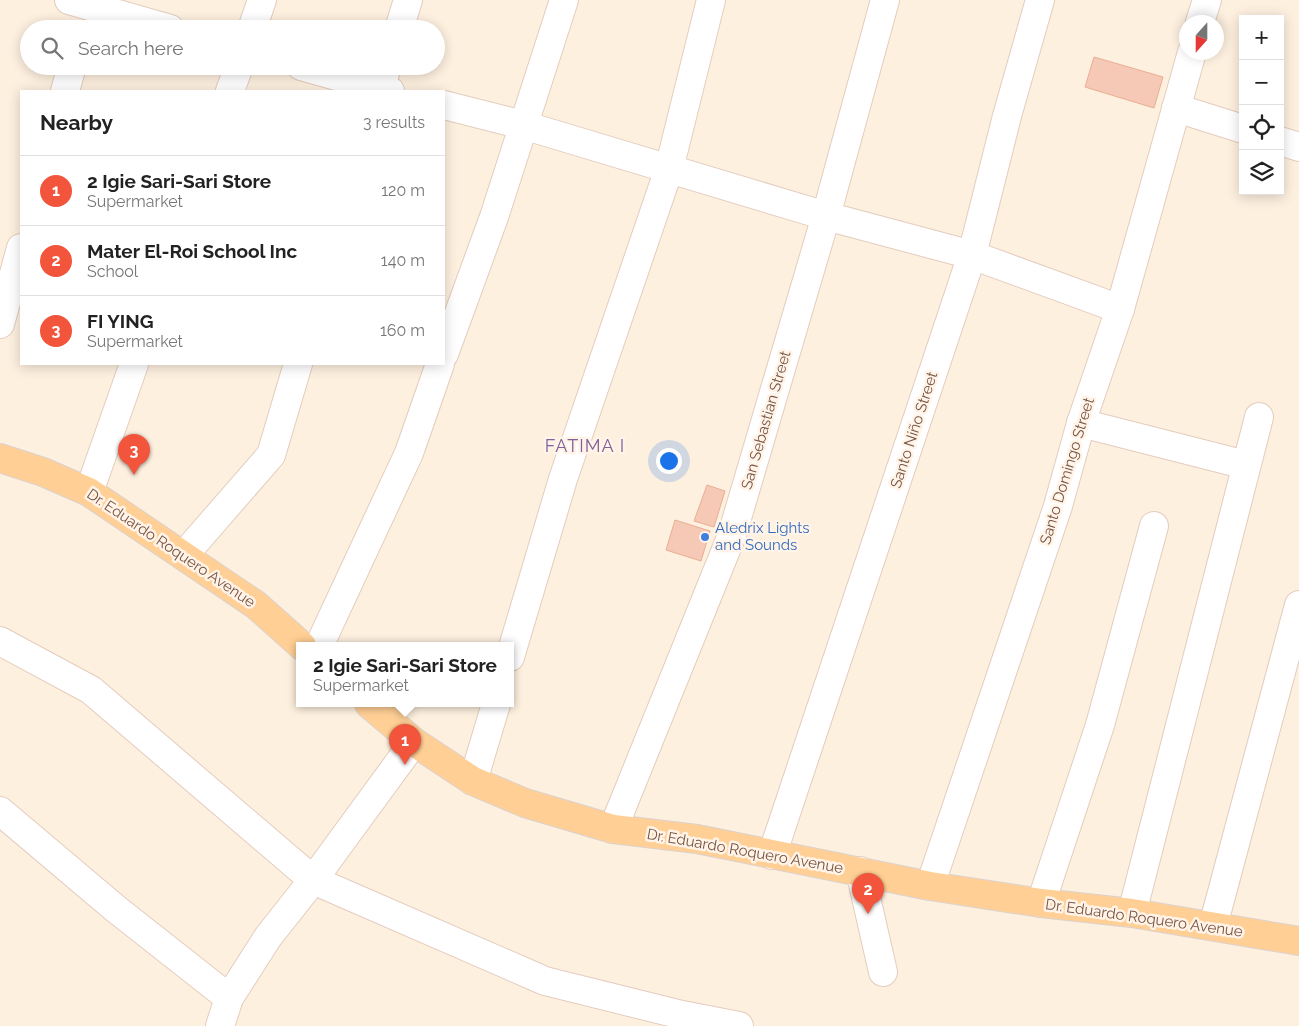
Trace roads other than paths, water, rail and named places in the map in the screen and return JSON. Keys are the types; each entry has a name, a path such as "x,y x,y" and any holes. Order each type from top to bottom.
{"main road":[{"name":"Dr. Eduardo Roquero Avenue","path":"0,458 43,472 89,492 256,605 298,642"},
{"name":"Dr. Eduardo Roquero Avenue","path":"373,707 414,742 473,781 524,803 612,829 697,839 930,886 1041,903 1132,913 1299,941"}],"street":[{"path":"255,20 262,0"},
{"path":"402,20 408,0"},
{"path":"445,351 494,217 564,0"},
{"path":"514,644 564,479 669,168 710,0"},
{"name":"San Sebastian Street","path":"612,829 732,535 826,216 885,0"},
{"name":"Santo Niño Street","path":"772,854 972,255 1007,116 1040,0"},
{"path":"1202,15 1207,0"},
{"path":"80,11 125,20"},
{"name":"Santo Domingo Street","path":"930,886 1058,506 1081,423 1120,309 1190,60"},
{"path":"65,90 69,75"},
{"path":"230,90 236,75"},
{"path":"342,75 384,84"},
{"path":"445,105 523,125 826,216 972,255 1120,309"},
{"path":"1176,108 1239,128"},
{"path":"1284,142 1299,147"},
{"path":"0,324 20,252"},
{"path":"89,492 134,365"},
{"path":"184,555 271,455 298,365"},
{"path":"320,642 409,453 440,365"},
{"path":"1132,913 1259,417"},
{"path":"1081,423 1246,465"},
{"path":"1041,903 1100,725 1154,526"},
{"path":"1212,926 1299,605"},
{"path":"0,641 92,690 313,880 545,981 682,1015 739,1026"},
{"path":"473,781 495,707"},
{"path":"220,1026 229,998 268,937 313,880 414,742"},
{"path":"0,811 116,909 229,998"},
{"path":"860,871 883,972"}],"place":[{"name":"FI YING","path":"134,475"},
{"name":"Aledrix Lights and Sounds","path":"705,537"},
{"name":"2 Igie Sari-Sari Store","path":"405,765"},
{"name":"Mater El-Roi School Inc","path":"868,914"}],"district":[{"name":"FATIMA I","path":"585,445"}]}
